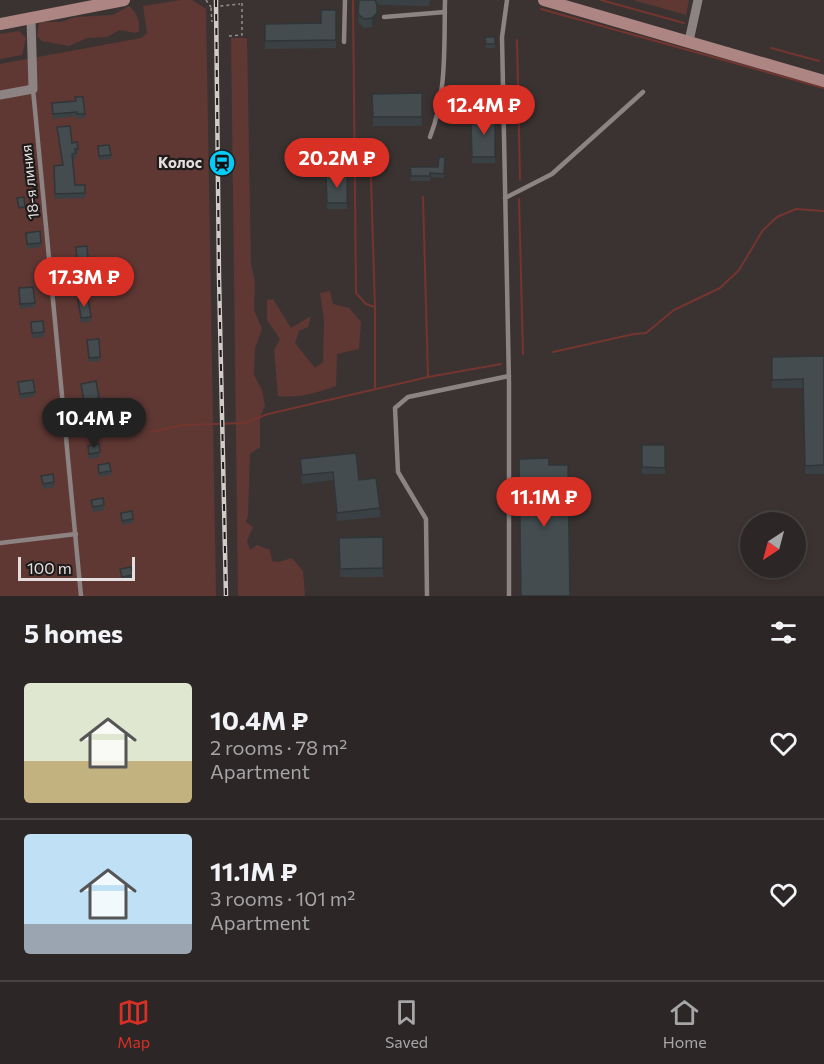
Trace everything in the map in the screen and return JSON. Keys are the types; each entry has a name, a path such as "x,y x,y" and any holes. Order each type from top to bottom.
{"street":[{"path":"0,24 31,18 73,5 124,0"},
{"path":"544,0 823,79"},
{"path":"689,41 698,0"},
{"path":"0,95 33,89 31,18"}],"lane":[{"path":"344,42 345,0"},
{"path":"430,137 437,120 441,97 445,0"},
{"path":"507,0 502,37 509,376 509,596"},
{"path":"384,17 445,12"},
{"name":"18-я линия","path":"33,89 81,596"},
{"path":"505,198 552,174 643,92"},
{"path":"427,596 426,519 398,472 394,408 408,397 509,376"},
{"path":"0,543 76,534"}],"path":[{"path":"206,0 211,7 212,22"},
{"path":"229,36 242,35 242,0"},
{"path":"211,7 242,4"}],"shaded area":[{"name":"Колос","path":"192,0 206,9 216,596 0,596 0,64 141,38 147,33 143,6"},
{"path":"633,0 689,0 686,15"},
{"path":"129,6 138,21 139,31 136,33 120,30 107,37 87,38 69,46 42,41 37,36 39,24 42,22 61,22 75,17 113,15"},
{"path":"19,31 26,38 22,55 0,59 0,34"},
{"path":"231,38 247,38 251,265 255,282 254,310 262,329 255,348 254,375 262,390 265,406 260,417 260,447 250,454 246,522 253,527 247,541 250,550 257,545 270,550 272,561 278,562 292,558 303,571 305,596 238,596"},
{"path":"330,291 333,304 349,308 361,322 359,349 337,354 336,386 307,394 278,396 274,350 280,339 267,320 267,300 273,299 291,328 311,316 308,327 299,331 295,343 315,368 323,362 324,319 320,293"}],"building":[{"path":"359,0 375,0 377,13 372,18 364,19 358,14"},
{"path":"321,10 336,10 336,40 265,41 265,24 321,23"},
{"path":"485,37 495,37 495,44 486,44"},
{"path":"422,93 422,117 373,117 372,94"},
{"path":"75,97 83,97 85,114 77,114 77,112 53,114 52,103 76,101"},
{"path":"474,114 495,114 495,157 472,157 471,124 474,124"},
{"path":"70,126 72,143 77,142 78,149 75,149 76,153 72,154 75,185 85,185 85,193 55,194 54,166 63,165 57,127"},
{"path":"109,145 111,155 99,156 98,146"},
{"path":"439,157 445,157 444,174 430,173 430,176 411,176 410,167 438,167"},
{"path":"326,175 347,175 347,203 327,203"},
{"path":"24,197 25,207 19,208 17,198"},
{"path":"40,231 41,243 27,244 26,233"},
{"path":"87,246 88,259 77,260 76,247"},
{"path":"93,271 94,278 82,280 81,273"},
{"path":"33,287 35,303 20,304 19,288"},
{"path":"88,298 91,317 81,318 78,299"},
{"path":"43,321 44,332 32,333 31,322"},
{"path":"99,339 100,357 89,358 87,340"},
{"path":"824,356 824,465 805,466 803,379 772,380 772,357"},
{"path":"33,380 35,392 20,394 18,382"},
{"path":"96,381 99,398 84,401 81,384"},
{"path":"99,444 100,452 89,454 88,446"},
{"path":"642,445 665,445 665,468 642,467"},
{"path":"356,453 359,480 376,478 380,508 337,513 333,472 302,475 300,459"},
{"path":"549,458 549,465 568,465 570,596 521,596 519,459"},
{"path":"109,463 111,471 99,473 98,465"},
{"path":"53,474 54,482 43,484 41,476"},
{"path":"103,498 104,505 93,507 91,500"},
{"path":"132,511 133,519 122,521 121,513"},
{"path":"383,537 383,568 340,569 339,538"},
{"path":"131,567 133,575 122,577 120,569"}],"waterway":[{"path":"353,0 356,293 366,304 375,307 375,389"},
{"path":"601,0 684,23"},
{"path":"541,9 824,88"},
{"path":"517,40 520,180"},
{"path":"771,48 819,61"},
{"path":"370,146 375,307"},
{"path":"423,197 428,377"},
{"path":"519,199 523,354"},
{"path":"553,352 646,333 674,310 720,288 739,270 763,230 777,217 796,209 824,211"},
{"path":"152,432 183,425 245,423 268,414 428,377 501,364"}],"railway":[{"path":"216,0 226,596"}],"place":[{"name":"Колос","path":"222,163"}]}
